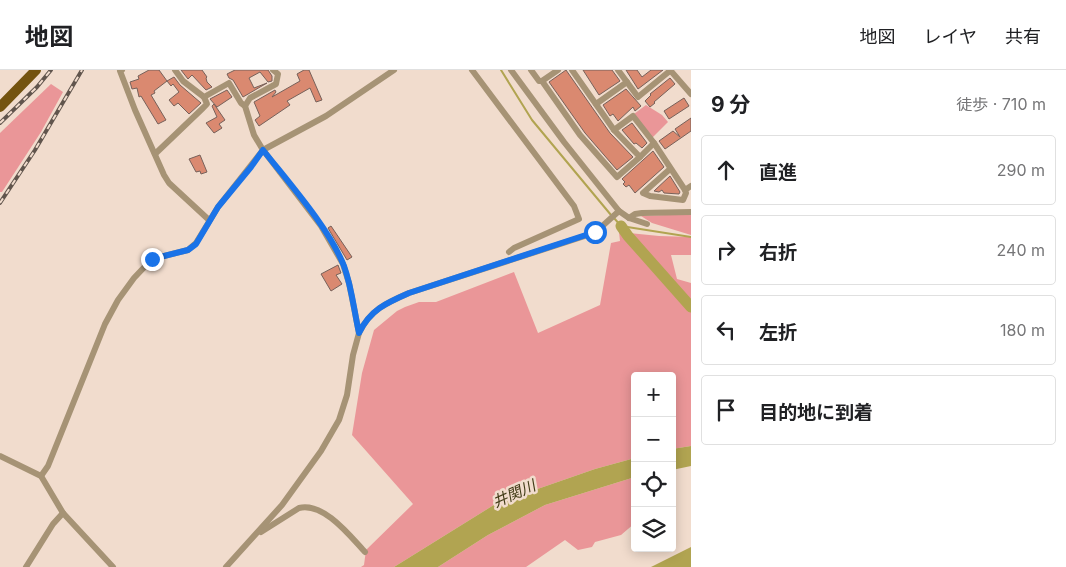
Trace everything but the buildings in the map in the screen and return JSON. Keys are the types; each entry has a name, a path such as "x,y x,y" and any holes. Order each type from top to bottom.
{"main road":[{"path":"0,107 36,70"}],"street":[{"path":"121,70 135,110 169,183 209,220"},
{"path":"155,154 206,104 204,97 183,81 175,70"},
{"path":"245,106 250,98 276,84 278,74 273,70"},
{"path":"41,476 51,457 105,324 124,290 152,259 193,247 200,239 218,207 263,150 326,116 394,70"},
{"path":"472,70 574,206 579,219 521,244 509,252"},
{"path":"511,70 618,211 629,218 647,224"},
{"path":"531,70 539,81 542,82 580,135 617,177 654,143"},
{"path":"542,82 558,70"},
{"path":"572,70 614,130 640,157"},
{"path":"618,70 643,104"},
{"path":"638,98 670,70 691,94"},
{"path":"596,104 627,82"},
{"path":"204,97 229,83 241,103 245,106 254,135 263,150 321,226 343,264 349,283 359,333"},
{"path":"614,130 633,116 670,168 688,188 683,200 650,196 643,193 670,168"},
{"path":"226,567 258,533 299,483 339,420 347,395 352,355 359,333 374,312 387,302 402,296 591,234 618,211"},
{"path":"629,218 635,214 642,213 691,212"},
{"path":"0,456 41,476 63,513 113,567"},
{"path":"258,533 299,508 313,508 342,528 365,552"},
{"path":"26,567 56,518 63,513"}],"shaded area":[{"path":"51,84 63,92 41,132 2,192 0,192 0,133"},
{"path":"646,105 662,115 668,122 652,138 634,114"},
{"path":"691,214 691,235 652,223 641,216"},
{"path":"619,232 691,237 691,255 671,255 677,279 691,283 691,446 676,448 676,372 631,372 631,459 595,469 497,503 394,567 361,567 364,565 366,550 413,504 352,435 362,373 374,330 397,311 405,307 419,302 436,302 514,272 538,333 600,305 611,243 620,241"},
{"path":"691,446 691,466 676,469 676,448"},
{"path":"631,459 631,478 545,505 488,535 438,567 394,567 497,503 595,469"},
{"path":"631,478 631,526 621,535 595,542 592,547 578,550 565,540 526,567 438,567 488,535 545,505"},
{"path":"691,547 691,567 651,567"}],"waterway":[{"path":"501,70 532,120 611,215"},
{"path":"614,218 621,226 691,237"},
{"path":"621,226 691,307"}],"railway":[{"path":"0,123 37,87 51,70"},
{"path":"0,203 35,150 82,70"}],"route":[{"path":"152,259 193,247 200,239 218,207 263,150 321,226 343,264 349,283 359,333 368,318 387,302 409,293 595,232"}],"water label":[{"name":"井関川","path":"514,494"}]}
